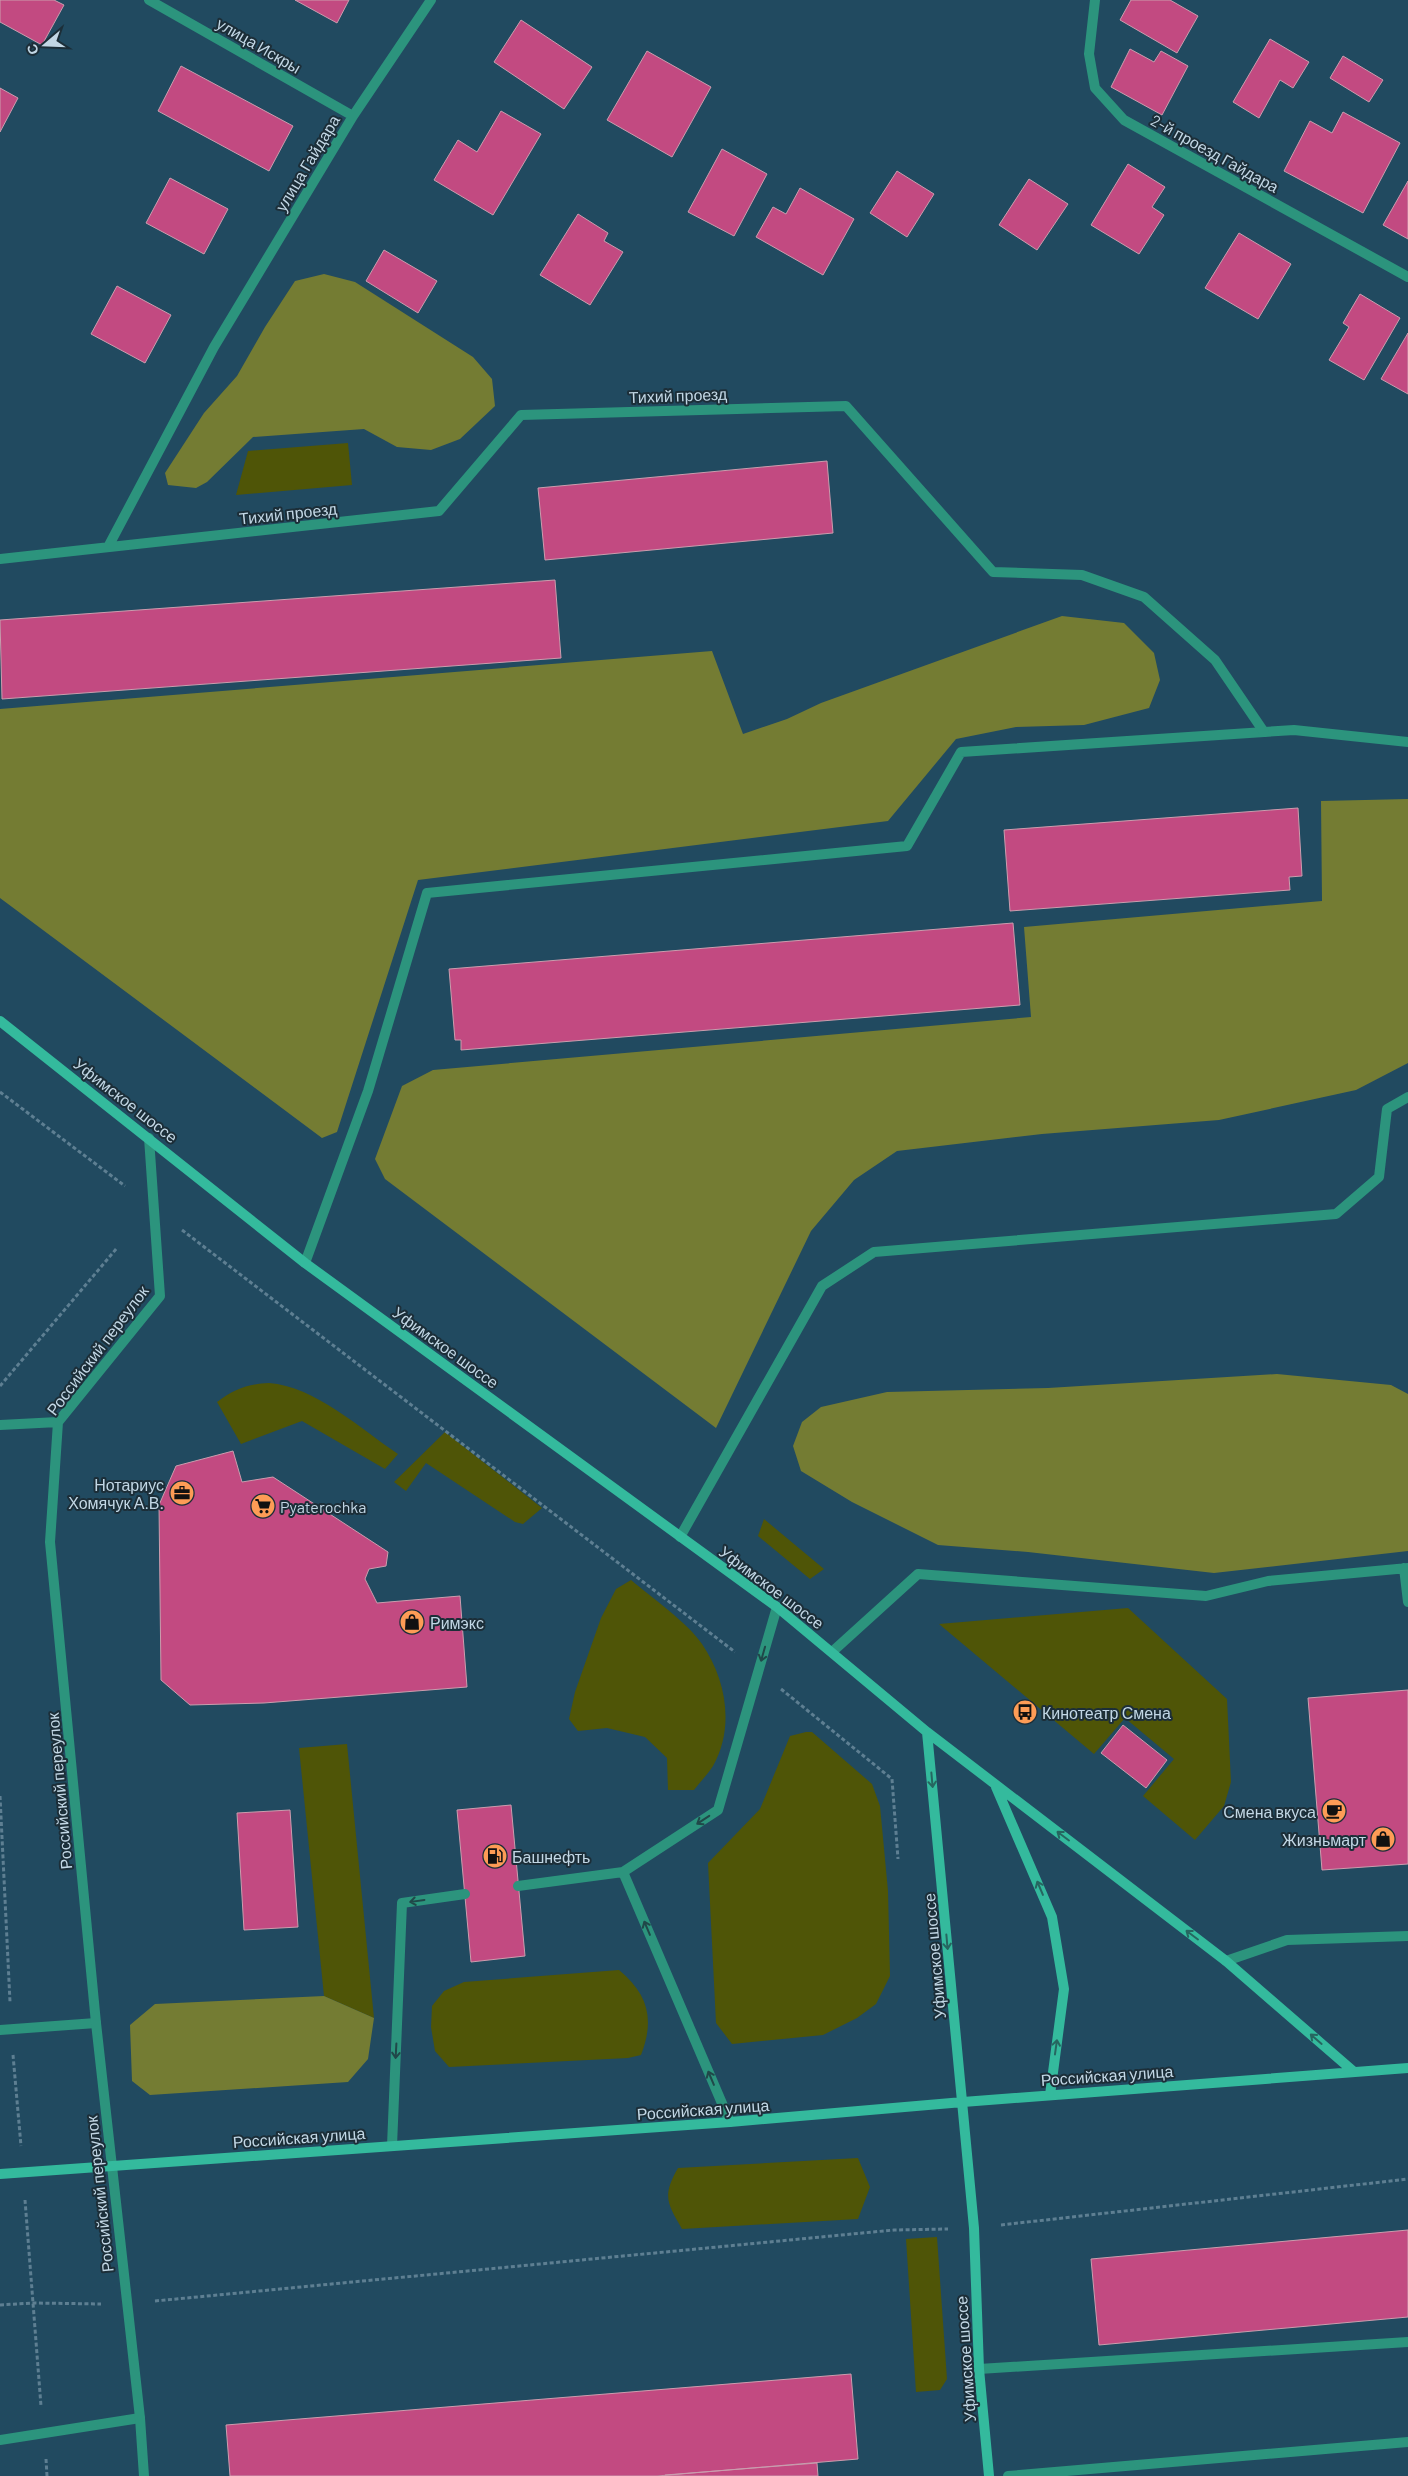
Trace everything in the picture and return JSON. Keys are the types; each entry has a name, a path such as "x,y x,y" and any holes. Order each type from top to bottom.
{"main road":[{"name":"Уфимское шоссе","path":"0,1021 305,1263 776,1607 927,1732 974,2228 979,2369 989,2476"},
{"path":"927,1732 1226,1961 1353,2071"},
{"path":"996,1785 1052,1917 1064,1990 1050,2095"},
{"name":"Российская улица","path":"0,2174 730,2122 1050,2095 1408,2068"}],"street":[{"name":"улица Искры","path":"150,0 353,116"},
{"name":"улица Гайдара","path":"108,547 214,347 353,116 431,0"},
{"name":"2-й проезд Гайдара","path":"1095,0 1089,54 1095,88 1124,120 1408,277"},
{"name":"Тихий проезд","path":"0,559 439,511 521,415 846,406 993,572 1082,576 1144,596 1215,660 1264,732"},
{"path":"305,1263 368,1091 427,894 907,846 961,752 1294,730 1408,742"},
{"path":"680,1537 822,1286 874,1252 1336,1214 1379,1177 1387,1110 1408,1097"},
{"name":"Российский переулок","path":"144,2476 140,2418 96,2023 50,1542 58,1422 160,1296 149,1138"},
{"path":"0,1425 58,1422"},
{"path":"832,1652 918,1574 1206,1596 1268,1581 1406,1568 1408,1602"},
{"path":"518,1886 623,1872 718,1810 776,1607"},
{"path":"623,1872 730,2122"},
{"path":"392,2146 402,1903 465,1894"},
{"path":"1226,1961 1288,1940 1408,1936"},
{"path":"0,2030 96,2023"},
{"path":"979,2369 1408,2342"},
{"path":"0,2440 140,2418"},
{"path":"1008,2476 1408,2442"}],"path":[{"path":"0,1092 694,1618 892,1779 898,1859"},
{"path":"0,1386 117,1248"},
{"path":"0,1796 11,2029 47,2476"},
{"path":"0,2305 33,2303 127,2304 894,2230 974,2228 1408,2179"}],"green space":[{"path":"324,274 355,282 473,357 492,379 495,406 460,439 431,450 397,447 364,429 253,437 207,482 196,488 168,485 165,473 204,413 237,376 265,327 295,281"},
{"path":"348,443 352,485 236,495 248,451"},
{"path":"1062,616 1124,623 1154,653 1160,680 1149,708 1084,725 1016,727 956,739 888,821 418,880 337,1132 322,1138 0,898 0,709 712,651 743,734 787,719 821,703"},
{"path":"1408,799 1408,1063 1356,1090 1219,1120 1042,1134 897,1151 854,1180 811,1231 716,1428 385,1179 375,1159 402,1086 433,1070 1031,1017 1024,927 1322,901 1321,801"},
{"path":"1277,1374 1391,1385 1408,1394 1408,1551 1214,1573 1028,1552 938,1545 852,1502 801,1471 793,1446 802,1422 821,1407 887,1392 1048,1388"},
{"path":"269,1383 286,1386 320,1400 353,1421 398,1454 385,1469 302,1421 241,1444 217,1402 242,1388"},
{"path":"445,1432 542,1508 523,1524 515,1522 426,1463 406,1491 394,1482"},
{"path":"764,1519 824,1569 810,1579 758,1536"},
{"path":"631,1580 679,1619 696,1636 717,1672 722,1688 726,1719 720,1751 709,1772 694,1790 668,1790 667,1758 645,1737 607,1728 578,1731 569,1719 575,1692 601,1618 616,1589"},
{"path":"1128,1608 1227,1699 1231,1782 1224,1806 1195,1840 1143,1796 1174,1759 1125,1718 1094,1754 939,1624"},
{"path":"812,1732 872,1784 880,1806 888,1891 890,1976 876,2004 857,2018 823,2035 732,2044 716,2023 708,1863 760,1809 790,1736"},
{"path":"347,1744 374,2018 324,1996 299,1748"},
{"path":"619,1970 637,1988 646,2008 648,2030 641,2055 628,2058 449,2067 435,2051 431,2027 432,2006 444,1991 464,1982"},
{"path":"324,1996 374,2018 368,2059 348,2082 150,2095 132,2081 130,2025 155,2004"},
{"path":"858,2158 870,2187 858,2219 682,2229 668,2199 670,2186 678,2168"},
{"path":"937,2237 947,2379 940,2390 916,2392 906,2239"}],"building":[{"path":"0,0 54,0 64,5 42,45 0,22"},
{"path":"295,0 349,0 337,23"},
{"path":"1131,0 1170,0 1198,16 1177,53 1120,20"},
{"path":"521,20 592,67 564,109 494,62"},
{"path":"1270,39 1309,62 1293,88 1280,80 1259,118 1233,102"},
{"path":"1130,49 1154,62 1161,51 1188,66 1162,115 1111,87"},
{"path":"647,51 711,87 672,157 607,120"},
{"path":"1343,56 1383,80 1369,102 1330,78"},
{"path":"181,66 293,126 269,171 158,111"},
{"path":"0,88 18,98 0,132"},
{"path":"501,111 541,134 493,215 434,180 458,140 477,152"},
{"path":"1343,112 1400,143 1363,213 1284,171 1310,121 1332,133"},
{"path":"722,149 767,174 734,236 688,212"},
{"path":"1128,164 1165,187 1152,207 1164,215 1139,254 1091,225"},
{"path":"897,171 934,194 907,237 870,213"},
{"path":"170,178 228,209 204,254 146,223"},
{"path":"1029,179 1068,204 1037,250 999,225"},
{"path":"1408,181 1408,239 1383,225"},
{"path":"800,188 854,219 823,275 756,237 773,207 786,214"},
{"path":"578,214 608,233 604,241 623,252 590,305 540,275"},
{"path":"1239,233 1291,264 1258,319 1205,288"},
{"path":"384,250 437,281 418,313 366,281"},
{"path":"117,286 171,315 145,363 91,334"},
{"path":"1360,294 1400,318 1364,380 1329,360 1349,327 1343,323"},
{"path":"1408,333 1408,394 1381,379"},
{"path":"827,461 833,533 545,560 538,488"},
{"path":"555,580 561,658 2,699 0,620"},
{"path":"1298,808 1302,876 1289,877 1290,890 1010,911 1004,830"},
{"path":"1013,923 1020,1005 461,1050 461,1040 455,1040 449,969"},
{"path":"233,1451 242,1482 273,1477 388,1552 386,1566 369,1569 365,1579 377,1603 460,1596 467,1687 264,1703 190,1705 161,1680 159,1505 176,1466"},
{"path":"1408,1690 1408,1864 1322,1870 1308,1698"},
{"path":"1123,1725 1167,1760 1146,1788 1101,1753"},
{"path":"511,1805 525,1956 471,1962 457,1810"},
{"path":"290,1810 298,1927 244,1930 237,1813"},
{"path":"1408,2230 1408,2317 1099,2345 1091,2259"},
{"path":"851,2374 858,2459 657,2476 230,2476 226,2425"},
{"path":"817,2463 818,2476 665,2476 665,2475"}],"place":[{"name":"Нотариус Хомячук А.В.","path":"182,1493"},
{"name":"Pyaterochka","path":"263,1506"},
{"name":"Римэкс","path":"412,1622"},
{"name":"Кинотеатр Смена","path":"1025,1712"},
{"name":"Смена вкуса","path":"1334,1811"},
{"name":"Жизньмарт","path":"1383,1839"},
{"name":"Башнефть","path":"495,1856"}]}
